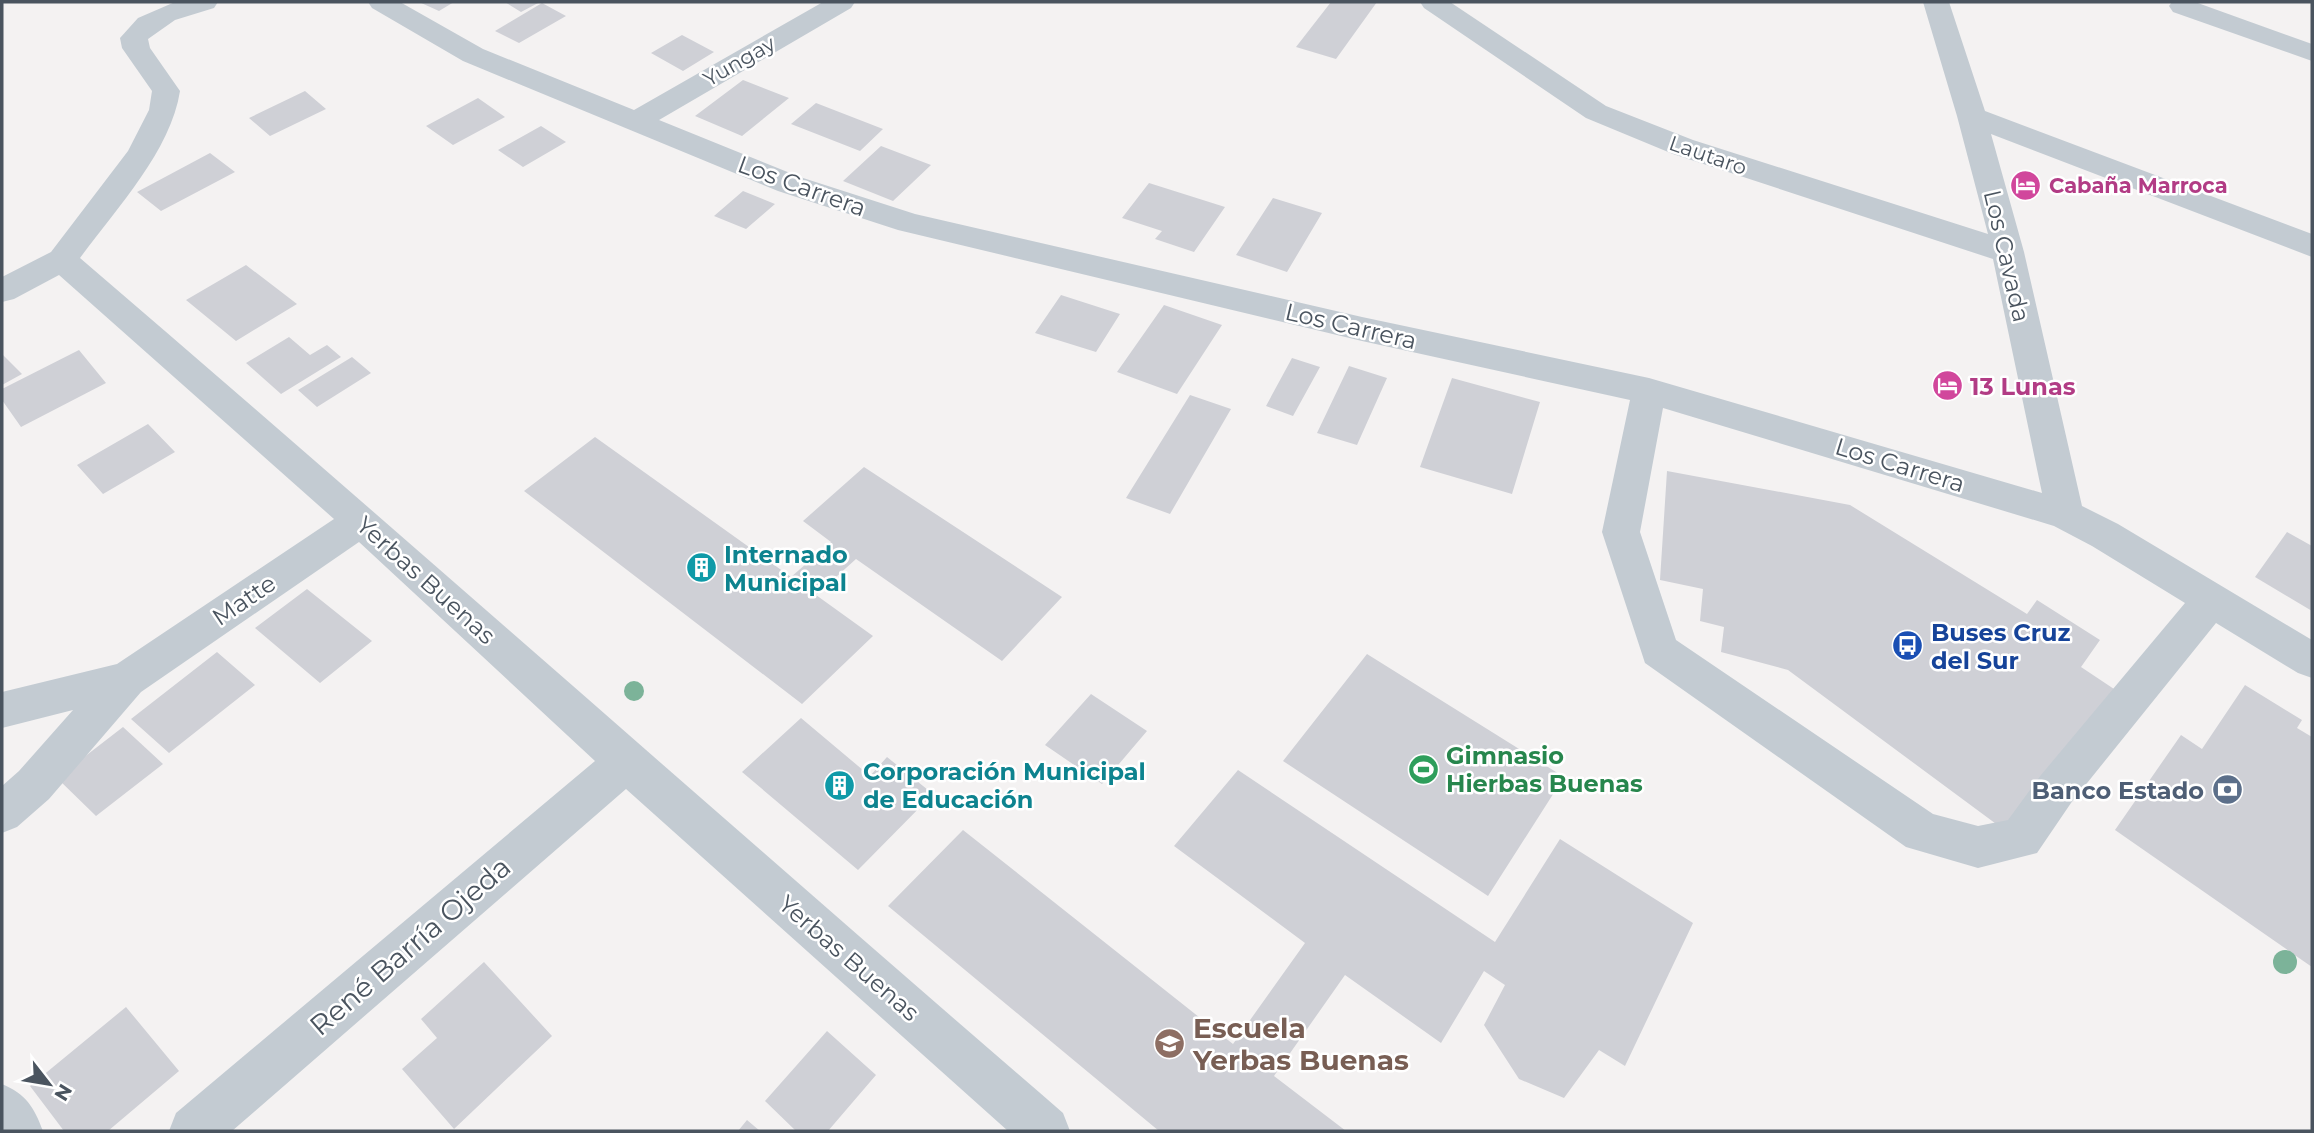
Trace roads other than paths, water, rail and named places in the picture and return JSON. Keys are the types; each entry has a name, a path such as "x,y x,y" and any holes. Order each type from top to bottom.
{"street":[{"path":"2,291 62,260 141,154 163,110 166,91 136,48 134,38 143,25 160,16 205,2"},
{"name":"Los Carrera","path":"381,2 473,55 789,184 909,223 1362,329 1649,391 2065,515 2105,535 2312,661"},
{"name":"Yungay","path":"637,121 842,2"},
{"name":"Lautaro","path":"1433,2 1597,112 1636,130 1683,148 2008,252"},
{"name":"Los Cavada","path":"1936,2 1972,116 2008,252 2065,515"},
{"path":"2182,6 2312,52"},
{"path":"1972,116 2312,246"},
{"name":"Yerbas Buenas","path":"62,260 361,520 625,762 1045,1131"},
{"path":"1649,391 1621,532 1659,650 1922,832 1978,847 2021,838 2056,789 2212,599"},
{"name":"Matte","path":"2,813 34,785 127,679 361,520"},
{"name":"Matte","path":"2,710 127,679"},
{"name":"René Barría Ojeda","path":"194,1131 625,762"},
{"path":"2,1109 18,1131"}],"place":[{"name":"Cabaña Marroca","path":"2026,185"},
{"name":"13 Lunas","path":"1947,386"},
{"name":"Internado Municipal","path":"701,568"},
{"name":"Buses Cruz del Sur","path":"1908,646"},
{"name":"Gimnasio Hierbas Buenas","path":"1423,769"},
{"name":"Corporación Municipal de Educación","path":"840,785"},
{"name":"Banco Estado","path":"2227,790"},
{"name":"Escuela Yerbas Buenas","path":"1170,1044"}]}
